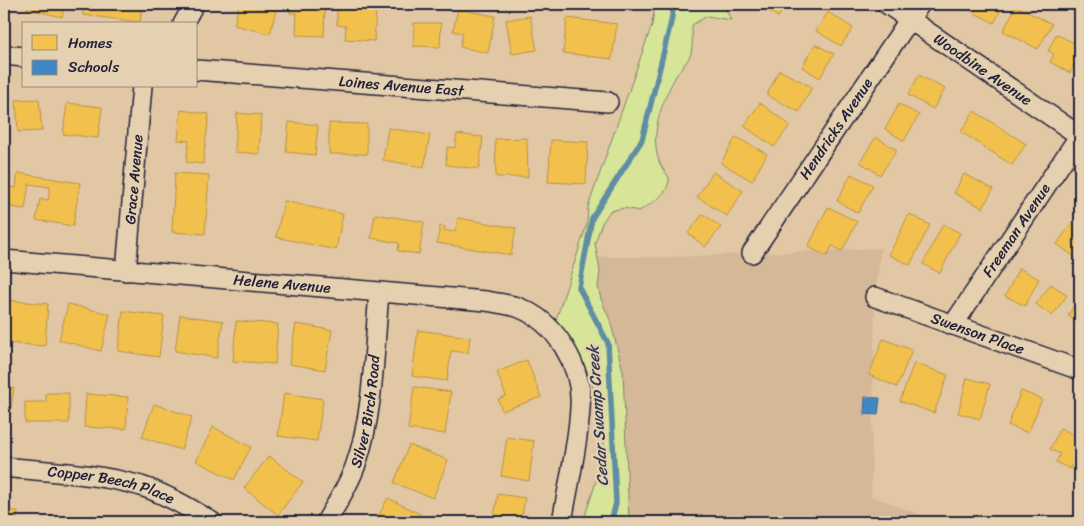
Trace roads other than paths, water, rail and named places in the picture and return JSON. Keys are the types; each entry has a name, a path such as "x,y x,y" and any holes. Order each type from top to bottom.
{"street":[{"path":"184,22 194,4"},
{"name":"Woodbine Avenue","path":"887,4 914,11 1080,136"},
{"name":"Hendricks Avenue","path":"752,253 914,11"},
{"path":"4,55 22,57"},
{"name":"Loines Avenue East","path":"198,70 608,102"},
{"name":"Grace Avenue","path":"126,271 142,88"},
{"name":"Freeman Avenue","path":"953,325 1080,136"},
{"name":"Helene Avenue","path":"4,260 486,302 517,307 540,320 553,331 566,348 578,380 580,407 562,522"},
{"name":"Silver Birch Road","path":"326,522 348,484 357,462 367,419 378,293"},
{"name":"Swenson Place","path":"875,297 1080,370"},
{"name":"Copper Beech Place","path":"4,468 102,477 142,486 179,502 212,522"}],"waterway":[{"name":"Cedar Swamp Creek","path":"611,522 616,503 608,343 579,288 592,218 642,140 674,4"}]}
